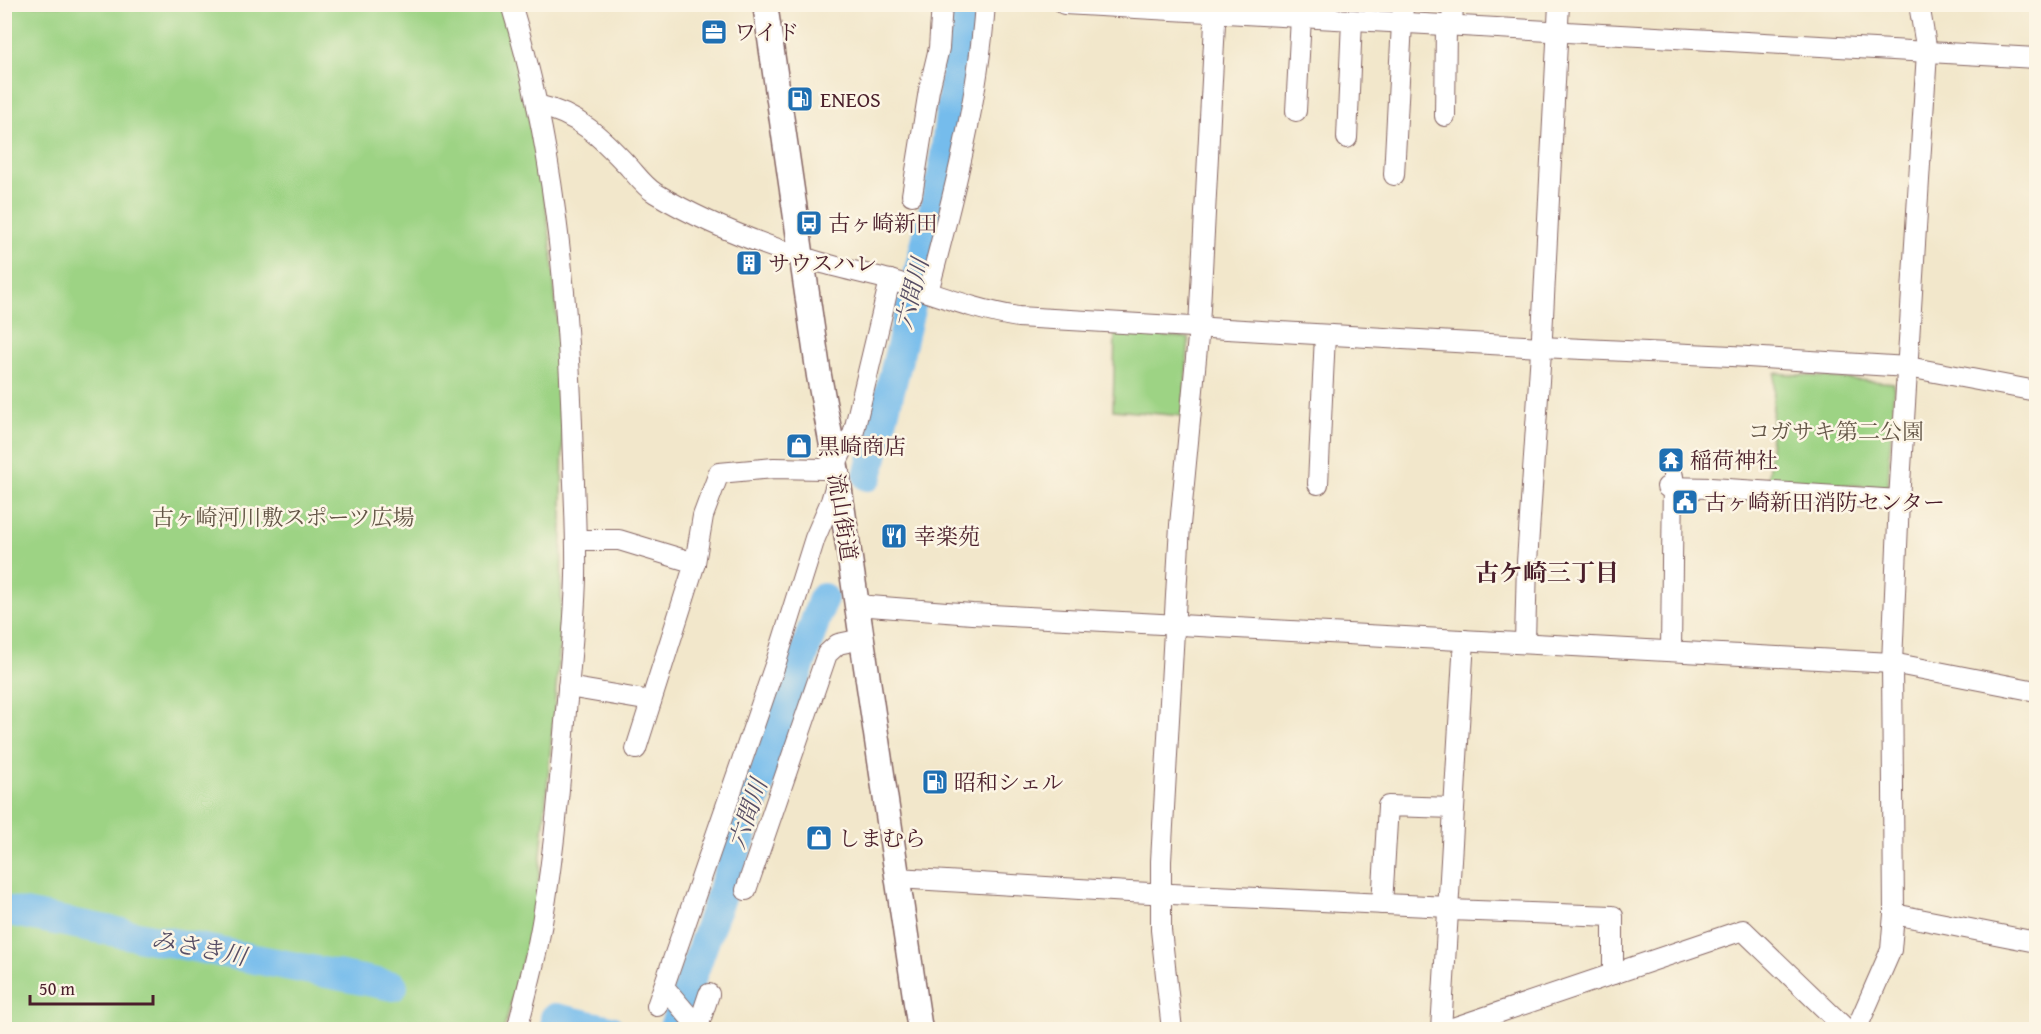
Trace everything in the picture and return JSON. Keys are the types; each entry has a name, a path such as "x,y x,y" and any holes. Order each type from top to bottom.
{"main road":[{"name":"流山街道","path":"765,4 819,376 857,605 920,1029"}],"street":[{"path":"511,4 537,105 557,211 570,386 576,540 575,615 547,887 537,948 518,1029"},
{"path":"912,195 929,90 939,48 942,4"},
{"path":"928,292 952,203 974,96 985,4"},
{"path":"1064,4 1266,10 1301,17 1324,11 1352,20 1373,13 1402,14 1449,25 1844,49 2037,58"},
{"path":"1445,116 1449,25 1453,4"},
{"path":"1525,642 1527,562 1541,347 1558,4"},
{"path":"1856,1029 1891,950 1894,914 1892,663 1899,500 1927,52 1919,4"},
{"path":"1172,1029 1161,930 1161,894 1173,624 1198,327 1216,8"},
{"path":"1394,175 1402,14"},
{"path":"1296,111 1301,17"},
{"path":"1347,138 1352,20"},
{"path":"537,105 554,109 572,118 602,138 652,192 738,233 801,256 890,280 979,309 1017,317 1732,356 1908,368 2037,391"},
{"path":"709,994 698,1028 660,997 776,662 815,538 831,501 836,472 846,443 853,435 890,280"},
{"path":"1318,484 1324,335"},
{"path":"636,750 695,563 703,516 719,473 774,468 822,469 836,472"},
{"path":"1671,650 1671,483 1711,488 1899,500"},
{"path":"576,540 619,540 695,563"},
{"path":"857,605 972,614 1892,663 2037,691"},
{"path":"746,890 827,654 838,644 862,639"},
{"path":"1441,1029 1464,640"},
{"path":"568,687 651,701"},
{"path":"1382,904 1388,806 1454,808"},
{"path":"897,878 1161,894 1613,916 1613,974"},
{"path":"1894,914 2037,942"},
{"path":"1447,1029 1743,930 1847,1029"}],"green space":[{"name":"古ヶ崎河川敷スポーツ広場","path":"5,5 501,5 517,56 543,187 552,252 563,401 561,633 536,910 504,1029 5,1030"},
{"path":"1115,333 1189,338 1183,416 1113,410"},
{"name":"コガサキ第二公園","path":"1775,373 1894,383 1888,487 1768,481"}],"waterway":[{"name":"六間川","path":"868,476 943,170 964,4"},
{"name":"六間川","path":"673,1030 823,598"},
{"name":"みさき川","path":"4,910 393,986"},
{"name":"みさき川","path":"555,1018 610,1030"}],"place":[{"name":"ワイド","path":"714,32"},
{"name":"ENEOS","path":"800,99"},
{"name":"古ヶ崎新田","path":"809,223"},
{"name":"サウスハレ","path":"749,263"},
{"name":"黒崎商店","path":"799,446"},
{"name":"稲荷神社","path":"1671,460"},
{"name":"古ヶ崎新田消防センター","path":"1685,502"},
{"name":"幸楽苑","path":"894,536"},
{"name":"昭和シェル","path":"935,782"},
{"name":"しまむら","path":"819,838"}],"district":[{"name":"古ケ崎三丁目","path":"1547,573"}]}
